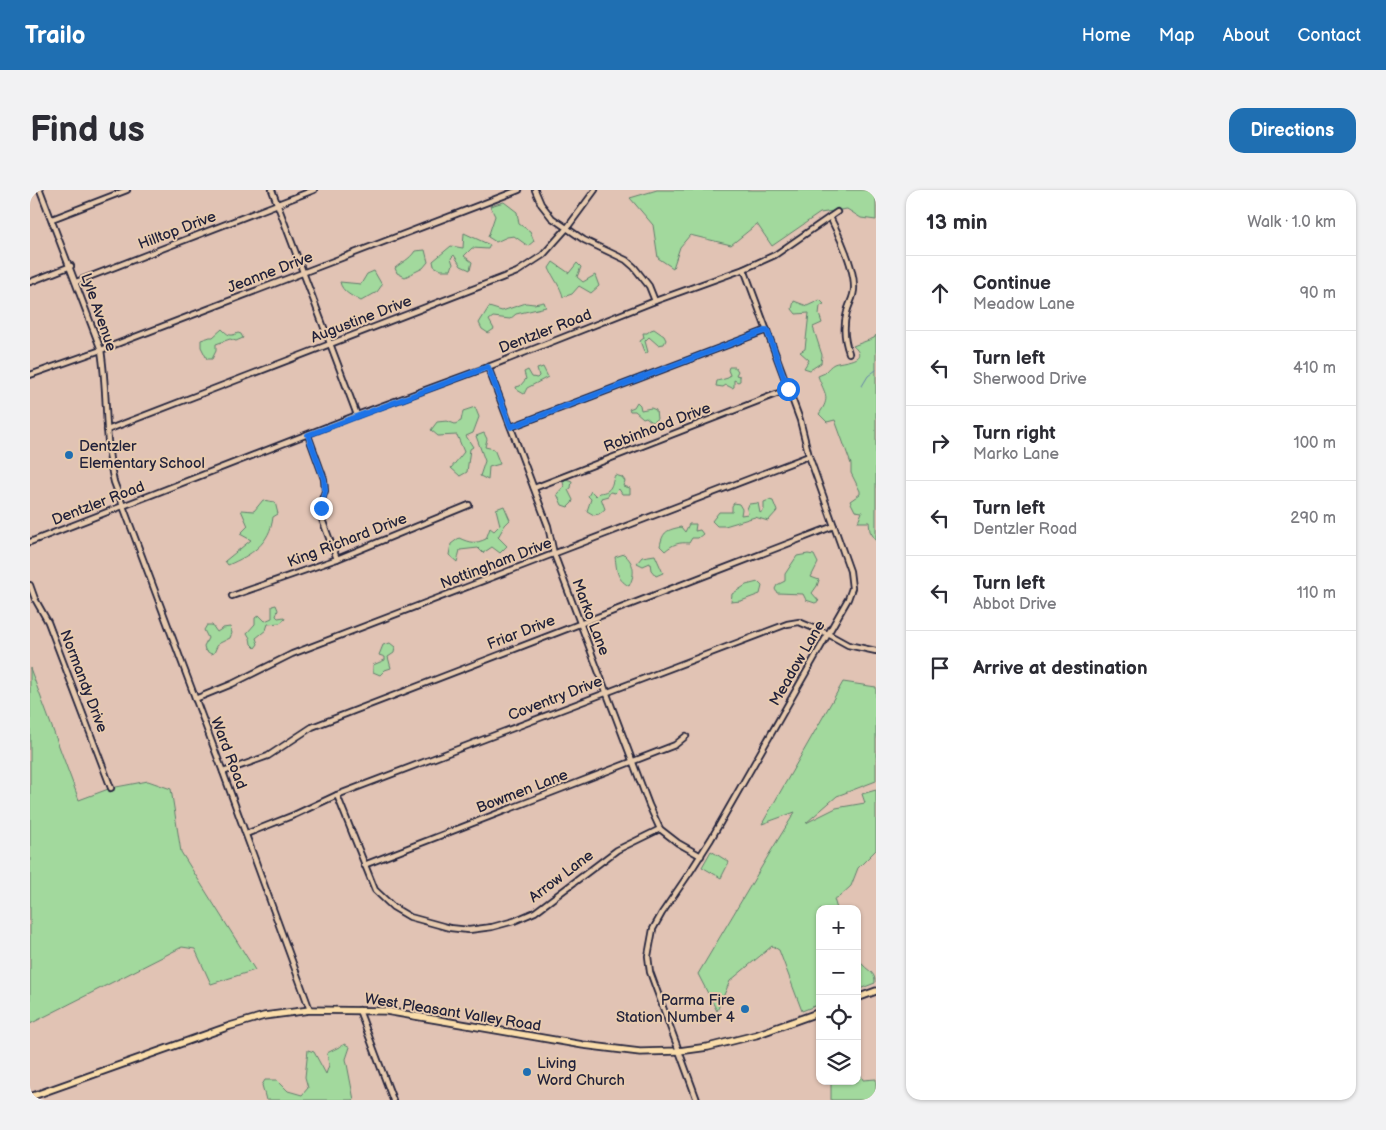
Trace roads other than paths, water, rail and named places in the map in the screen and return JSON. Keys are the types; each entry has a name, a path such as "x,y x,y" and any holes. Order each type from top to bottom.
{"main road":[{"path":"861,997 876,991"},
{"name":"West Pleasant Valley Road","path":"30,1097 230,1026 264,1016 310,1010 386,1012 591,1046 640,1052 679,1051 708,1047 746,1038 816,1013"}],"street":[{"name":"Lyle Avenue","path":"40,190 101,350 104,368 109,458 114,482 123,506"},
{"path":"52,219 127,190"},
{"path":"272,190 357,415"},
{"name":"Hilltop Drive","path":"76,282 314,190"},
{"name":"Jeanne Drive","path":"30,375 101,350 519,190"},
{"path":"535,190 541,204 552,218 584,240 626,260 634,266 649,286 655,301"},
{"name":"Augustine Drive","path":"107,430 517,272 543,255 567,228 595,190"},
{"name":"Dentzler Road","path":"30,542 655,301 744,269 775,255 837,212"},
{"path":"830,217 853,275 853,294 847,312 844,335 849,353"},
{"path":"30,282 70,266"},
{"name":"Meadow Lane","path":"697,1100 650,972 648,956 653,929 701,856 848,599 852,588 850,571 809,456 800,420 744,269"},
{"path":"511,427 767,330"},
{"name":"Marko Lane","path":"488,367 548,526 554,554 649,805 660,829 678,843 701,856"},
{"name":"Robinhood Drive","path":"534,488 788,389"},
{"path":"308,435 324,479 325,490 320,514 337,558"},
{"name":"Nottingham Drive","path":"195,699 232,684 292,654 809,456"},
{"name":"King Richard Drive","path":"232,596 337,558 469,505"},
{"name":"Ward Road","path":"123,506 310,1010"},
{"name":"Friar Drive","path":"223,772 268,756 312,726 834,526"},
{"name":"Normandy Drive","path":"30,585 35,599 48,622 111,788"},
{"name":"Coventry Drive","path":"246,834 337,795 788,624 799,622 848,645 876,651"},
{"name":"Bowmen Lane","path":"364,865 675,745 686,736"},
{"name":"Arrow Lane","path":"337,795 375,890 393,907 410,917 450,928 469,930 492,927 514,921 535,912 617,850 660,829"},
{"path":"359,1010 393,1100"}],"waterway":[{"path":"862,386 868,376 876,370"}],"place":[{"name":"Dentzler Elementary School","path":"69,455"},
{"name":"Parma Fire Station Number 4","path":"745,1009"},
{"name":"Living Word Church","path":"527,1072"}]}
